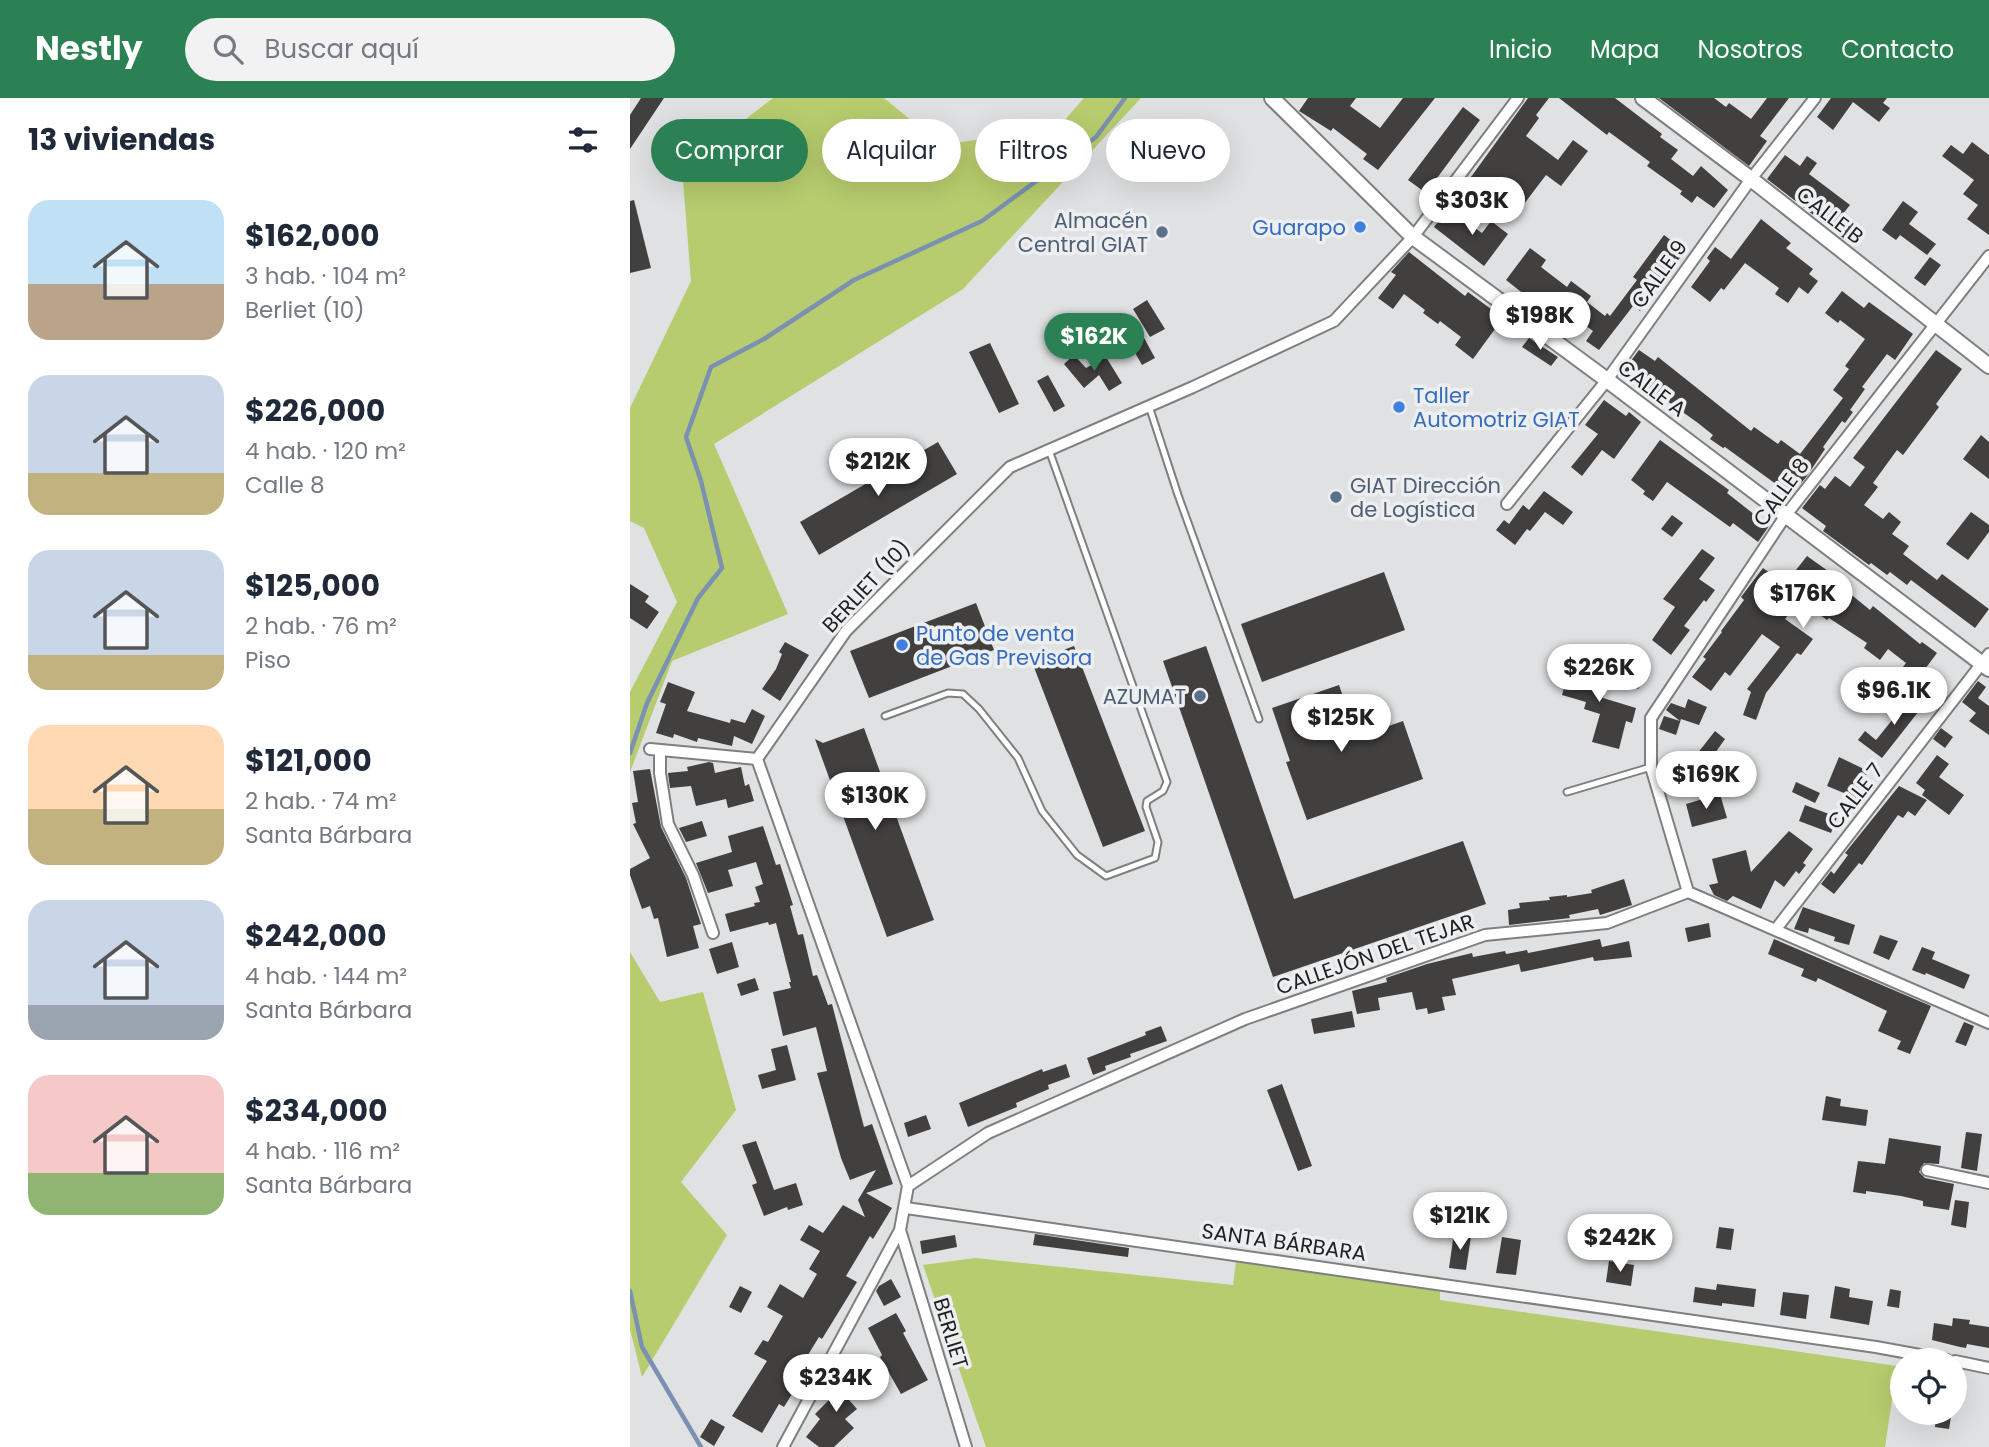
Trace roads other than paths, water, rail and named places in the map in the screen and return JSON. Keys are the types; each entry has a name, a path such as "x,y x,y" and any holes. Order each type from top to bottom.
{"street":[{"name":"CALLE A","path":"1272,98 1413,237 1987,662"},
{"name":"BERLIET (10)","path":"757,759 846,631 1010,467 1334,321 1413,237 1518,98"},
{"name":"CALLE B","path":"1643,98 1989,366"},
{"name":"CALLE 9","path":"1507,504 1607,380 1751,179 1815,98"},
{"name":"CALLE 8","path":"1688,892 1651,767 1651,718 1786,515 1989,256"},
{"name":"CALLE 7","path":"1776,929 1987,662"},
{"path":"713,933 693,875 668,824 655,750 757,759 908,1186 900,1230 783,1447"},
{"path":"1688,892 1989,1023"},
{"name":"CALLEJÓN DEL TEJAR","path":"908,1186 988,1133 1245,1019 1485,935 1607,923 1688,892"},
{"path":"1927,1170 1989,1183"},
{"name":"SANTA BÁRBARA","path":"906,1208 1890,1349"},
{"name":"BERLIET","path":"900,1230 966,1447"},
{"path":"1967,1363 1989,1368"}],"lane":[{"path":"1149,406 1178,495 1259,719"},
{"path":"885,716 948,692 963,694 979,709 1018,758 1042,811 1077,855 1106,876 1155,858 1158,842 1146,807 1147,801 1163,792 1167,782 1049,450"},
{"path":"1567,792 1651,767"}],"waterway":[{"path":"630,753 647,703 698,598 722,568 701,481 686,437 711,367 764,339 854,280 982,221 1096,137 1125,98"},
{"path":"630,1291 642,1347 701,1447"}],"place":[{"name":"Guarapo","path":"1360,227"},
{"name":"Almacén Central GIAT","path":"1162,232"},
{"name":"Taller Automotriz GIAT","path":"1399,407"},
{"name":"GIAT Dirección de Logística","path":"1336,497"},
{"name":"Punto de venta de Gas Previsora","path":"902,645"},
{"name":"AZUMAT","path":"1200,696"}]}
